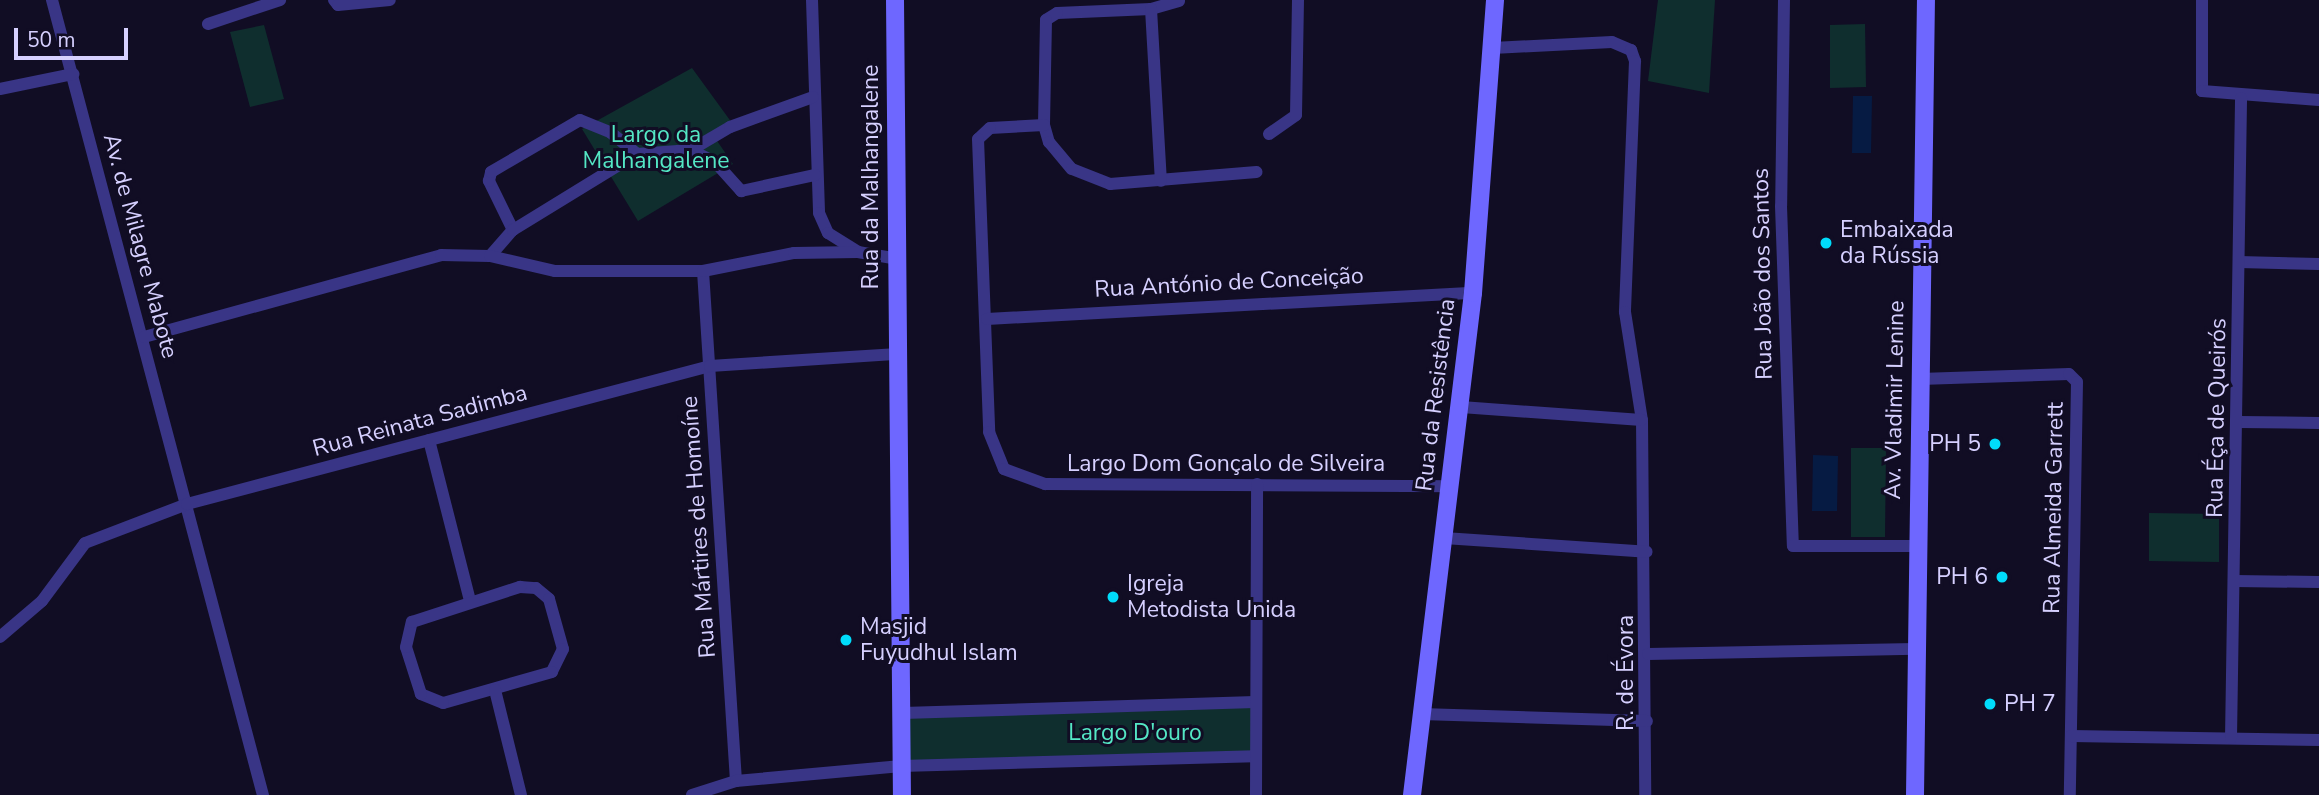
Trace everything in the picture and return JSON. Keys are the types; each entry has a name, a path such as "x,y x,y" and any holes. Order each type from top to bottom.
{"street":[{"name":"Av. de Milagre Mabote","path":"52,0 144,337 263,795"},
{"path":"208,23 279,0"},
{"path":"334,0 390,0"},
{"path":"812,0 814,175 828,233 858,252"},
{"name":"Rua da Malhangalene","path":"895,0 902,795"},
{"path":"1269,134 1296,114 1298,0"},
{"name":"Rua da Resistência","path":"1412,795 1461,407 1473,293 1496,0"},
{"name":"Rua João dos Santos","path":"1784,0 1781,206 1793,546 1917,546"},
{"path":"2202,0 2199,80 2212,96 2319,100"},
{"path":"1179,1 1151,9 1057,13 1046,20 1044,125 1060,158 1090,179 1161,181 1257,172"},
{"name":"Av. Vladimir Lenine","path":"1915,795 1926,2"},
{"path":"1151,9 1161,181"},
{"name":"R. de Évora","path":"1493,48 1612,42 1631,50 1625,312 1642,420 1648,654 1645,795"},
{"path":"0,89 73,74"},
{"path":"490,256 513,230 637,154 691,150 730,127 813,97"},
{"name":"Rua Éça de Queirós","path":"2231,738 2239,422 2241,98"},
{"path":"513,230 489,181 491,172 580,120 610,132 637,154"},
{"path":"988,319 978,139 990,128 1044,125"},
{"path":"691,150 716,163 741,191 814,175"},
{"path":"144,337 441,255 490,256 555,271 703,271 794,253 858,252 896,259"},
{"path":"2239,262 2319,264"},
{"name":"Rua Mártires de Homoíne","path":"703,271 736,781"},
{"name":"Rua António de Conceição","path":"988,319 1473,293"},
{"name":"Largo Dom Gonçalo de Silveira","path":"988,319 989,432 1004,469 1045,484 1451,486"},
{"name":"Rua Reinata Sadimba","path":"0,637 42,601 85,543 187,504 710,366 898,358"},
{"name":"Rua Almeida Garrett","path":"1920,379 2069,374 2077,382 2070,795"},
{"path":"1461,407 1642,420"},
{"path":"2239,422 2319,423"},
{"path":"429,440 470,601"},
{"path":"1256,795 1254,755 1257,484"},
{"path":"1444,538 1647,552"},
{"path":"2235,581 2319,582"},
{"path":"536,588 549,599 562,657 552,672 443,703 416,687 405,639 412,622 470,601 536,588"},
{"path":"1648,654 1915,649"},
{"path":"495,690 521,795"},
{"path":"903,713 1255,702"},
{"path":"1421,714 1647,721"},
{"path":"2071,736 2319,740"},
{"path":"692,795 736,781 901,766 1254,755"}],"green space":[{"path":"1658,0 1715,0 1709,93 1648,81"},
{"path":"1865,24 1866,87 1830,88 1830,25"},
{"path":"264,25 284,99 250,107 230,32"},
{"name":"Largo da Malhangalene","path":"692,68 732,123 713,135 733,164 638,221 582,129"},
{"path":"1851,448 1886,448 1885,537 1851,537"},
{"path":"2149,513 2219,514 2219,562 2149,561"},
{"name":"Largo D'ouro","path":"1255,702 1254,756 902,766 903,713"}],"water":[{"path":"1853,96 1872,96 1871,153 1852,153"},
{"path":"1813,455 1838,456 1837,511 1812,511"}],"place":[{"name":"Embaixada da Rússia","path":"1826,243"},
{"name":"PH 5","path":"1995,444"},
{"name":"PH 6","path":"2002,577"},
{"name":"Igreja Metodista Unida","path":"1113,597"},
{"name":"Masjid Fuyudhul Islam","path":"846,640"},
{"name":"PH 7","path":"1990,704"}]}
